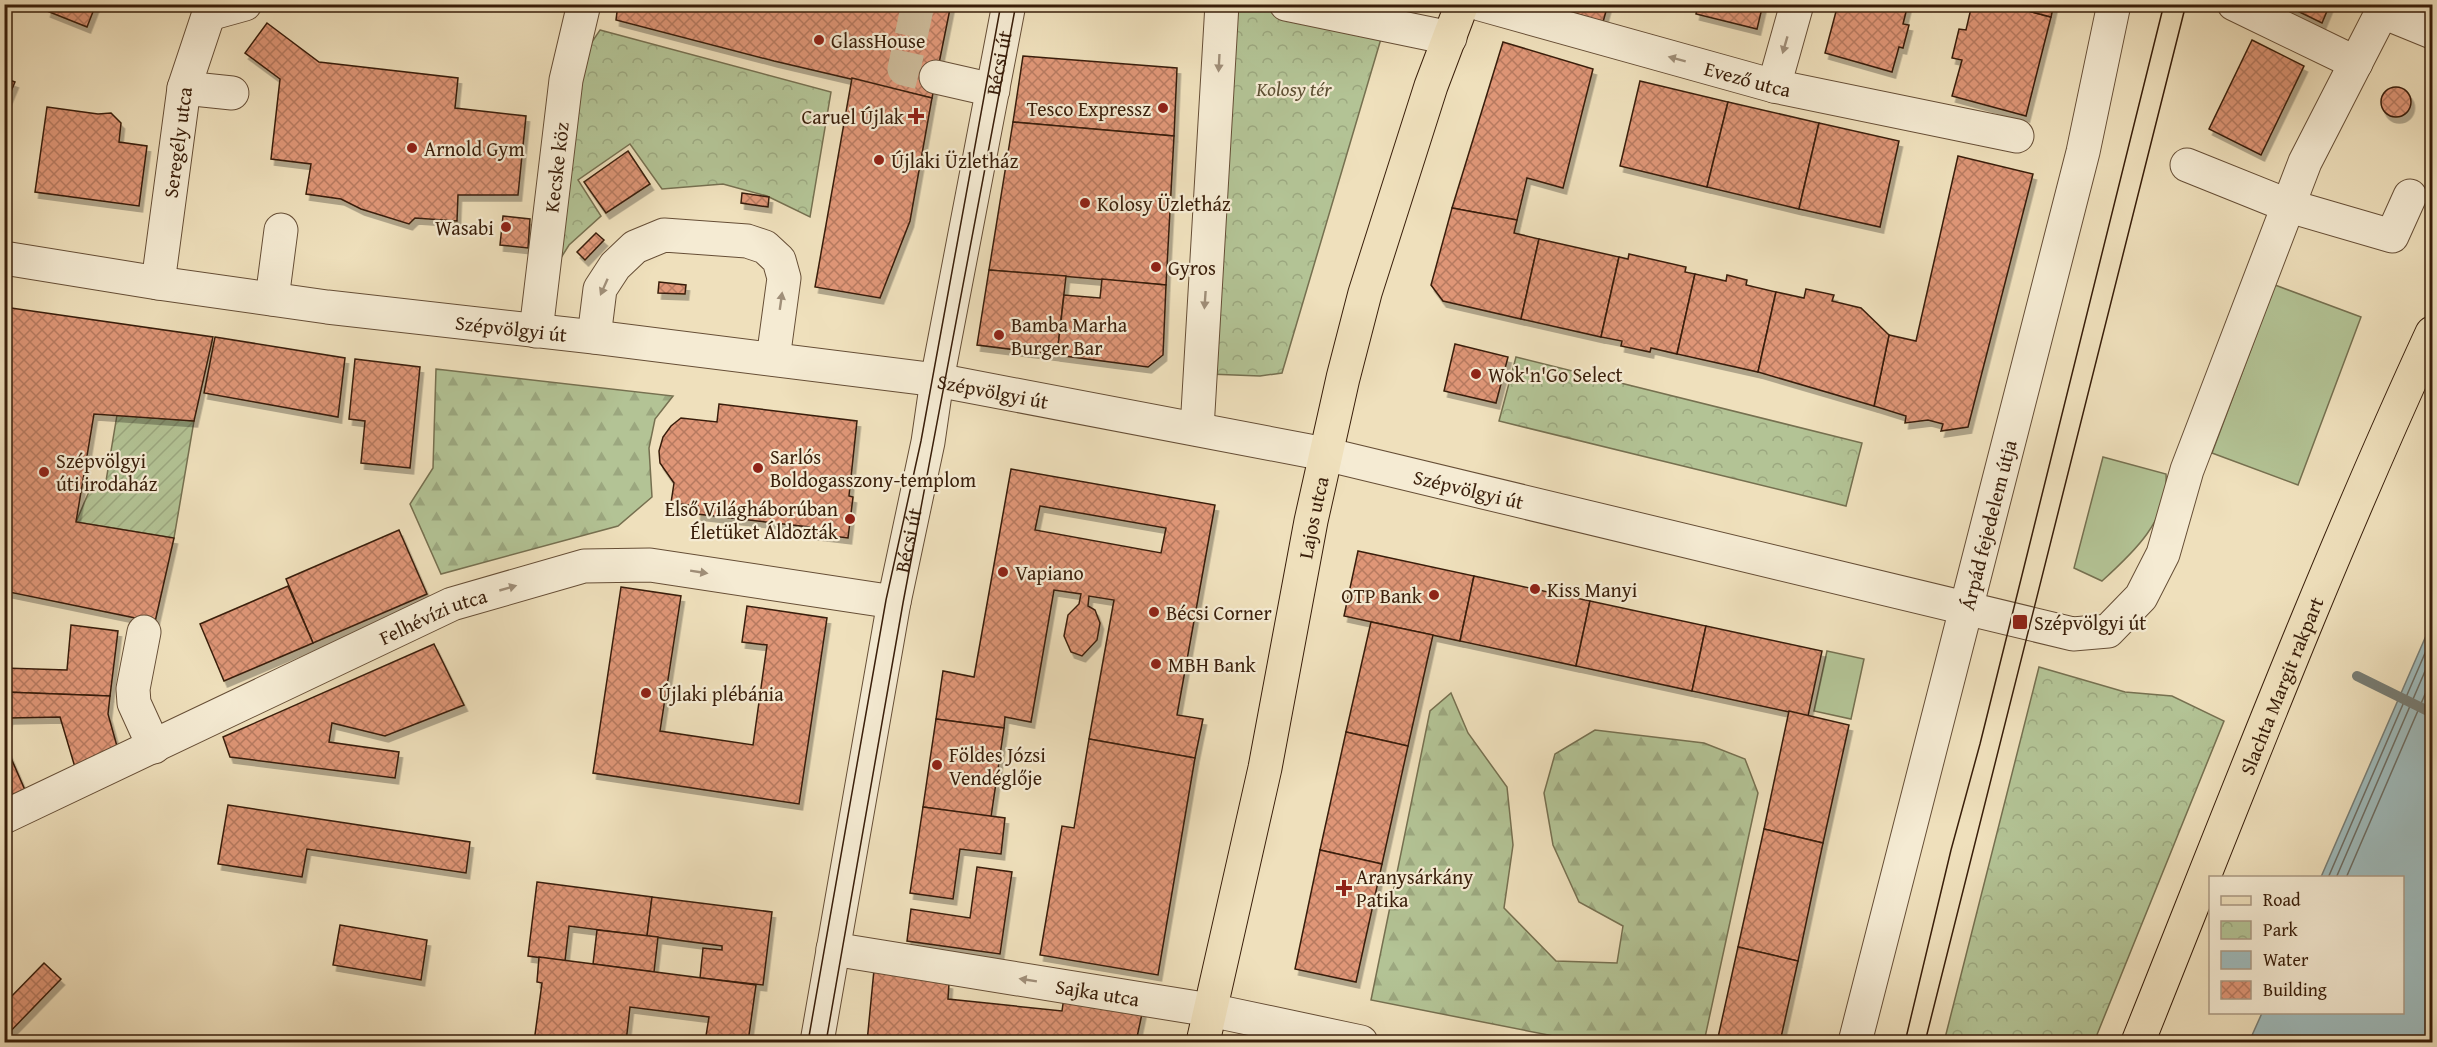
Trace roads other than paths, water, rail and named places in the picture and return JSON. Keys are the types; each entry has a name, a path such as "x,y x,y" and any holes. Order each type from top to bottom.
{"main road":[{"name":"Lajos utca","path":"1203,1042 1265,768 1325,454 1365,293 1431,86 1462,4"},
{"name":"Slachta Margit rakpart","path":"2138,1042 2249,764 2394,416 2433,333"}],"street":[{"path":"210,9 245,4"},
{"name":"Kecske köz","path":"536,330 566,80 584,4"},
{"name":"Bécsi út","path":"817,1042 894,602 928,442 937,380 1009,4"},
{"path":"1197,429 1222,4"},
{"path":"1286,4 1450,38"},
{"name":"Evező utca","path":"1480,4 1774,86 2017,136"},
{"path":"1774,86 1797,4"},
{"name":"Árpád fejedelem útja","path":"1855,1042 2083,152 2114,4"},
{"path":"2234,4 2356,63"},
{"path":"2385,8 2433,32"},
{"name":"Szépvölgyi út","path":"4,258 158,284 272,299 937,380 1325,454 2073,634 2108,631 2141,597 2163,554 2187,470 2305,162 2385,8"},
{"name":"Seregély utca","path":"158,284 184,88 210,9"},
{"path":"936,77 993,90"},
{"path":"184,88 232,93"},
{"path":"2187,165 2289,206 2392,236 2410,196"},
{"path":"272,299 281,230"},
{"path":"594,337 600,289 615,266 635,247 664,235 747,240 765,247 779,260 784,278 773,359"},
{"name":"Felhévízi utca","path":"4,818 452,604 584,566 650,565 894,602"},
{"path":"144,632 135,674 134,696 139,718 154,747"},
{"name":"Sajka utca","path":"833,949 1210,1010 1361,1042"}],"water":[{"path":"2432,622 2432,1042 2249,1042 2262,1014 2404,1014 2404,876 2321,876"}],"waterway":[{"path":"2357,676 2432,713"}],"tunnel":[{"path":"918,4 904,69 936,77"}],"tram line":[{"path":"808,1042 886,600 921,441 1001,4"},
{"path":"826,1042 903,603 1016,4"},
{"path":"1905,1042 1951,850 1980,744 2164,4"},
{"path":"1925,1042 2186,4"}],"place":[{"name":"GlassHouse","path":"819,40"},
{"name":"Tesco Expressz","path":"1163,108"},
{"name":"Caruel Újlak","path":"916,116"},
{"name":"Arnold Gym","path":"412,148"},
{"name":"Újlaki Üzletház","path":"879,160"},
{"name":"Kolosy Üzletház","path":"1085,203"},
{"name":"Wasabi","path":"506,227"},
{"name":"Gyros","path":"1156,267"},
{"name":"Bamba Marha Burger Bar","path":"999,335"},
{"name":"Wok'n'Go Select","path":"1476,374"},
{"name":"Sarlós Boldogasszony-templom","path":"758,468"},
{"name":"Szépvölgyi úti irodaház","path":"44,472"},
{"name":"Első Világháborúban Életüket Áldozták","path":"850,519"},
{"name":"Vapiano","path":"1003,572"},
{"name":"Kiss Manyi","path":"1535,589"},
{"name":"OTP Bank","path":"1434,595"},
{"name":"Bécsi Corner","path":"1154,612"},
{"name":"Szépvölgyi út","path":"2020,622"},
{"name":"MBH Bank","path":"1156,664"},
{"name":"Újlaki plébánia","path":"646,693"},
{"name":"Földes Józsi Vendéglője","path":"937,765"},
{"name":"Aranysárkány Patika","path":"1344,888"}],"park label":[{"name":"Kolosy tér","path":"1294,88"}]}
